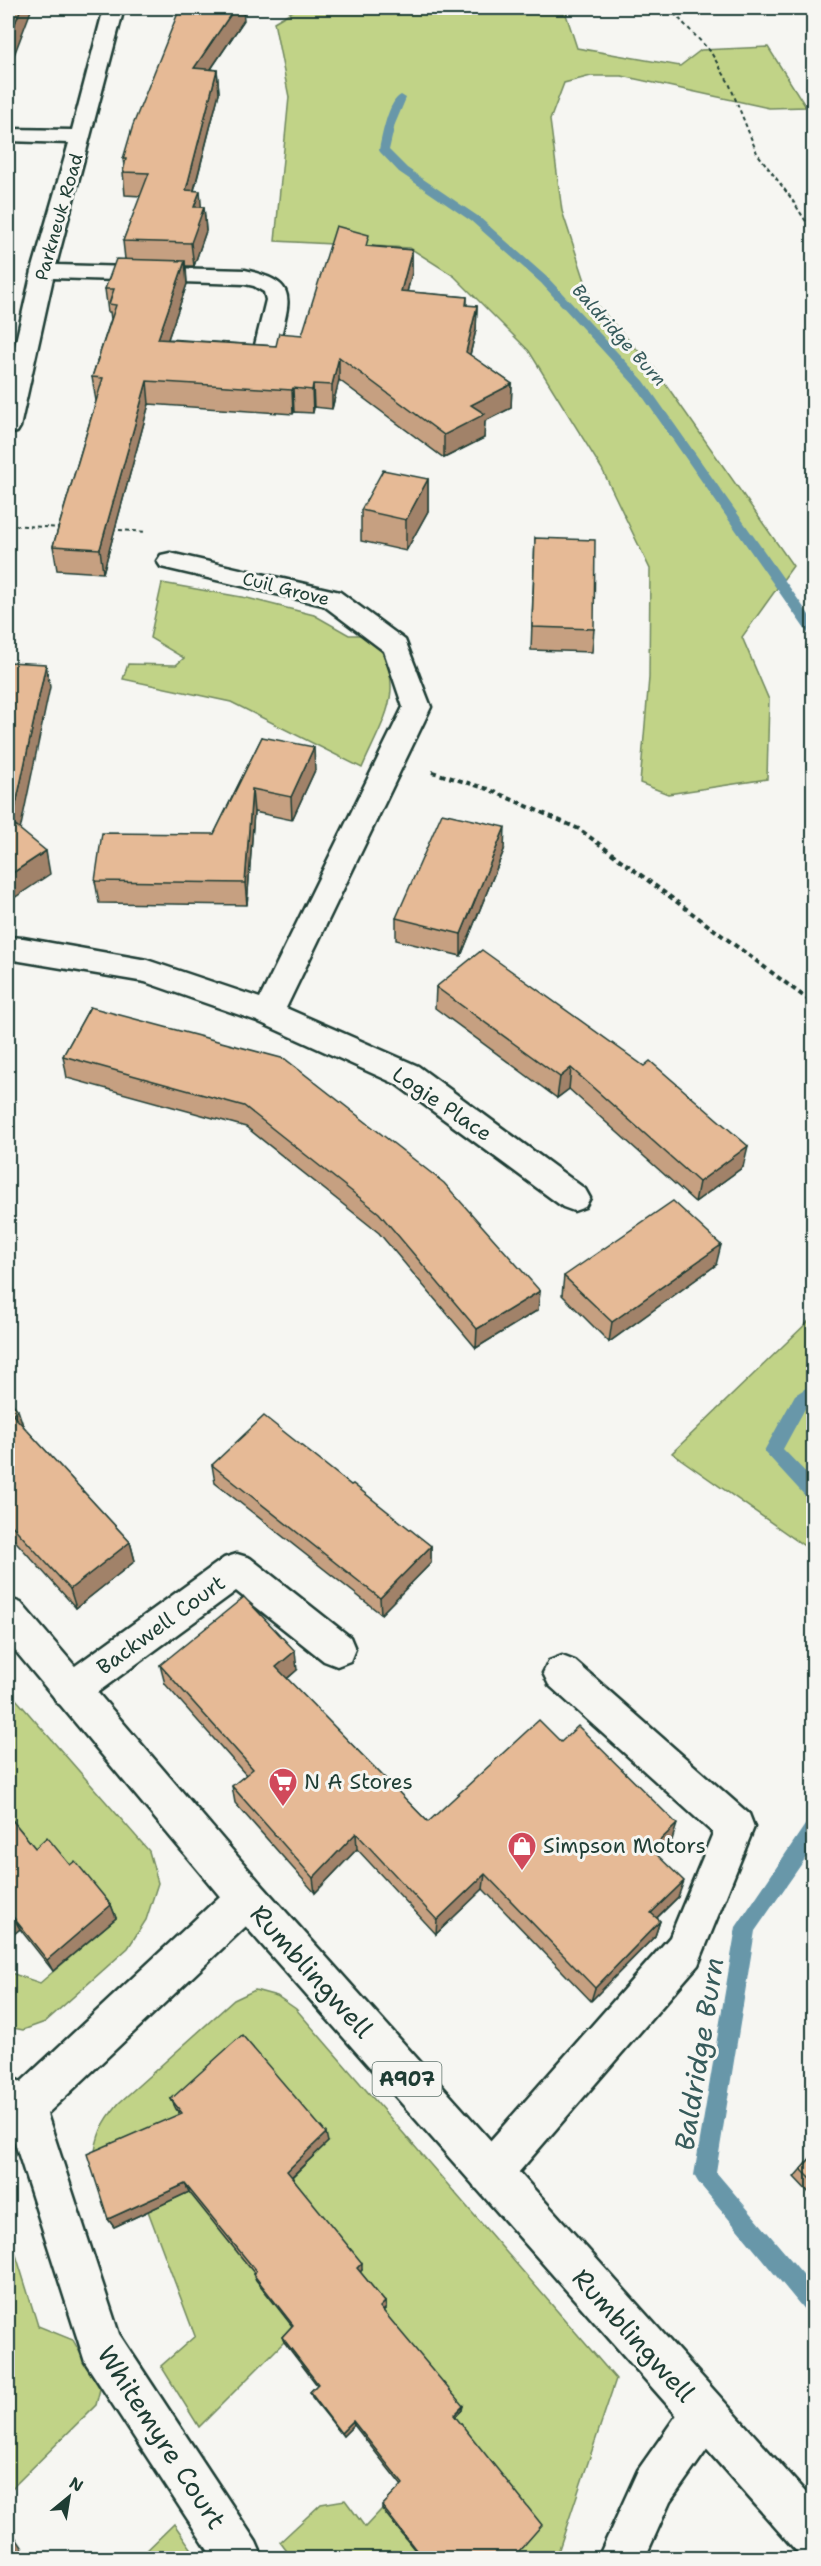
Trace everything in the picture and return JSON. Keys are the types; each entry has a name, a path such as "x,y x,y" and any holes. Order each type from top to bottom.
{"street":[{"name":"Parkneuk Road","path":"8,427 43,271 114,8"},
{"path":"8,135 81,137"},
{"path":"43,271 244,277 262,281 274,289 277,300 267,345"},
{"name":"Cuil Grove","path":"171,561 332,598 396,646 417,707 391,760"},
{"path":"268,1012 391,760"},
{"name":"Logie Place","path":"8,948 147,971 268,1012 407,1075 574,1198"},
{"name":"Backwell Court","path":"70,1691 237,1570 337,1650"},
{"name":"Rumblingwell","path":"8,1615 247,1898 813,2537"},
{"path":"490,2173 684,1951 735,1827 562,1673"},
{"name":"Whitemyre Court","path":"240,2559 101,2346 16,2102 247,1898"},
{"path":"621,2559 654,2486 705,2415"}],"path":[{"path":"669,8 710,51 729,83 757,153 813,234"},
{"path":"8,525 63,528"},
{"path":"391,760 488,789 579,829 813,1004"}],"green space":[{"path":"298,8 564,8 577,48 680,66 701,50 768,47 806,107 769,108 622,76 591,76 564,83 550,120 562,211 591,299 655,369 793,566 742,637 769,700 767,779 668,794 640,783 649,678 650,569 602,469 529,351 454,276 410,248 275,241 289,97 274,22"},
{"path":"162,583 247,598 314,615 349,635 371,635 383,653 389,670 391,686 385,717 362,768 231,702 123,679 128,664 176,665 184,658 150,638"},
{"path":"813,1317 813,1552 672,1453"},
{"path":"8,1690 149,1851 158,1883 146,1920 128,1948 45,2022 23,2030 8,2027 8,1972 40,1983 116,1918 31,1870 8,1828"},
{"path":"255,1990 277,1996 296,2009 616,2379 556,2558 511,2558 376,2318 385,2308 358,2274 362,2270 295,2331 199,2427 161,2366 195,2336 127,2148 93,2162 96,2144 104,2124 119,2103 234,2000"},
{"path":"8,2229 38,2326 73,2340 100,2389 96,2405 8,2492"},
{"path":"345,2500 365,2527 382,2509 422,2558 292,2558 280,2542 321,2504"},
{"path":"174,2524 198,2558 139,2558"}],"building":[{"path":"8,8 21,8 8,41"},
{"path":"180,8 235,8 194,68 217,70 186,190 200,191 194,207 204,207 191,243 123,241 149,173 123,172 126,159 123,159 133,125"},
{"path":"336,226 369,235 366,246 412,250 401,291 467,297 466,305 477,306 466,352 512,384 471,405 485,414 444,435 339,357 332,385 313,384 312,390 147,381 100,549 53,546 103,378 92,377 116,305 109,304 114,289 105,289 116,259 185,261 158,339 276,346 279,333 302,335"},
{"path":"383,470 428,479 406,520 361,510"},
{"path":"535,538 595,540 594,629 532,627"},
{"path":"8,662 46,664 12,823 46,851 8,876"},
{"path":"262,737 314,747 291,797 252,789 245,883 95,881 102,833 214,834"},
{"path":"442,813 505,827 461,934 396,918"},
{"path":"482,950 644,1066 650,1061 748,1146 699,1182 571,1068 560,1077 436,987"},
{"path":"90,1007 285,1059 444,1183 540,1291 477,1329 379,1213 244,1106 63,1056"},
{"path":"673,1201 721,1245 612,1322 564,1276"},
{"path":"8,1398 18,1410 12,1414 130,1542 70,1589 8,1521"},
{"path":"264,1416 431,1546 380,1598 212,1465"},
{"path":"244,1597 295,1651 276,1667 428,1822 539,1720 561,1742 578,1726 677,1824 651,1849 684,1881 651,1913 660,1921 595,1988 485,1874 437,1920 356,1833 313,1878 232,1786 253,1769 160,1665"},
{"path":"8,1815 35,1848 47,1837 70,1865 75,1861 111,1905 47,1960 13,1917 8,1922"},
{"path":"242,2035 326,2133 287,2171 362,2263 357,2268 385,2302 380,2307 463,2406 454,2415 542,2525 512,2559 423,2559 382,2506 403,2484 353,2421 341,2433 310,2392 318,2384 282,2337 293,2325 253,2274 256,2271 185,2184 108,2219 87,2154 182,2113 171,2099"},
{"path":"813,2155 813,2181 801,2169"},
{"path":"8,2536 23,2559 8,2559"}],"waterway":[{"name":"Baldridge Burn","path":"401,98 390,124 384,150 403,170 475,219 545,281 640,384 814,632"},
{"name":"Baldridge Burn","path":"814,1390 801,1400 773,1451 814,1493"},
{"name":"Baldridge Burn","path":"814,1829 746,1927 705,2175 814,2304"}],"place":[{"name":"N A Stores","path":"283,1808"},
{"name":"Simpson Motors","path":"522,1872"}]}
